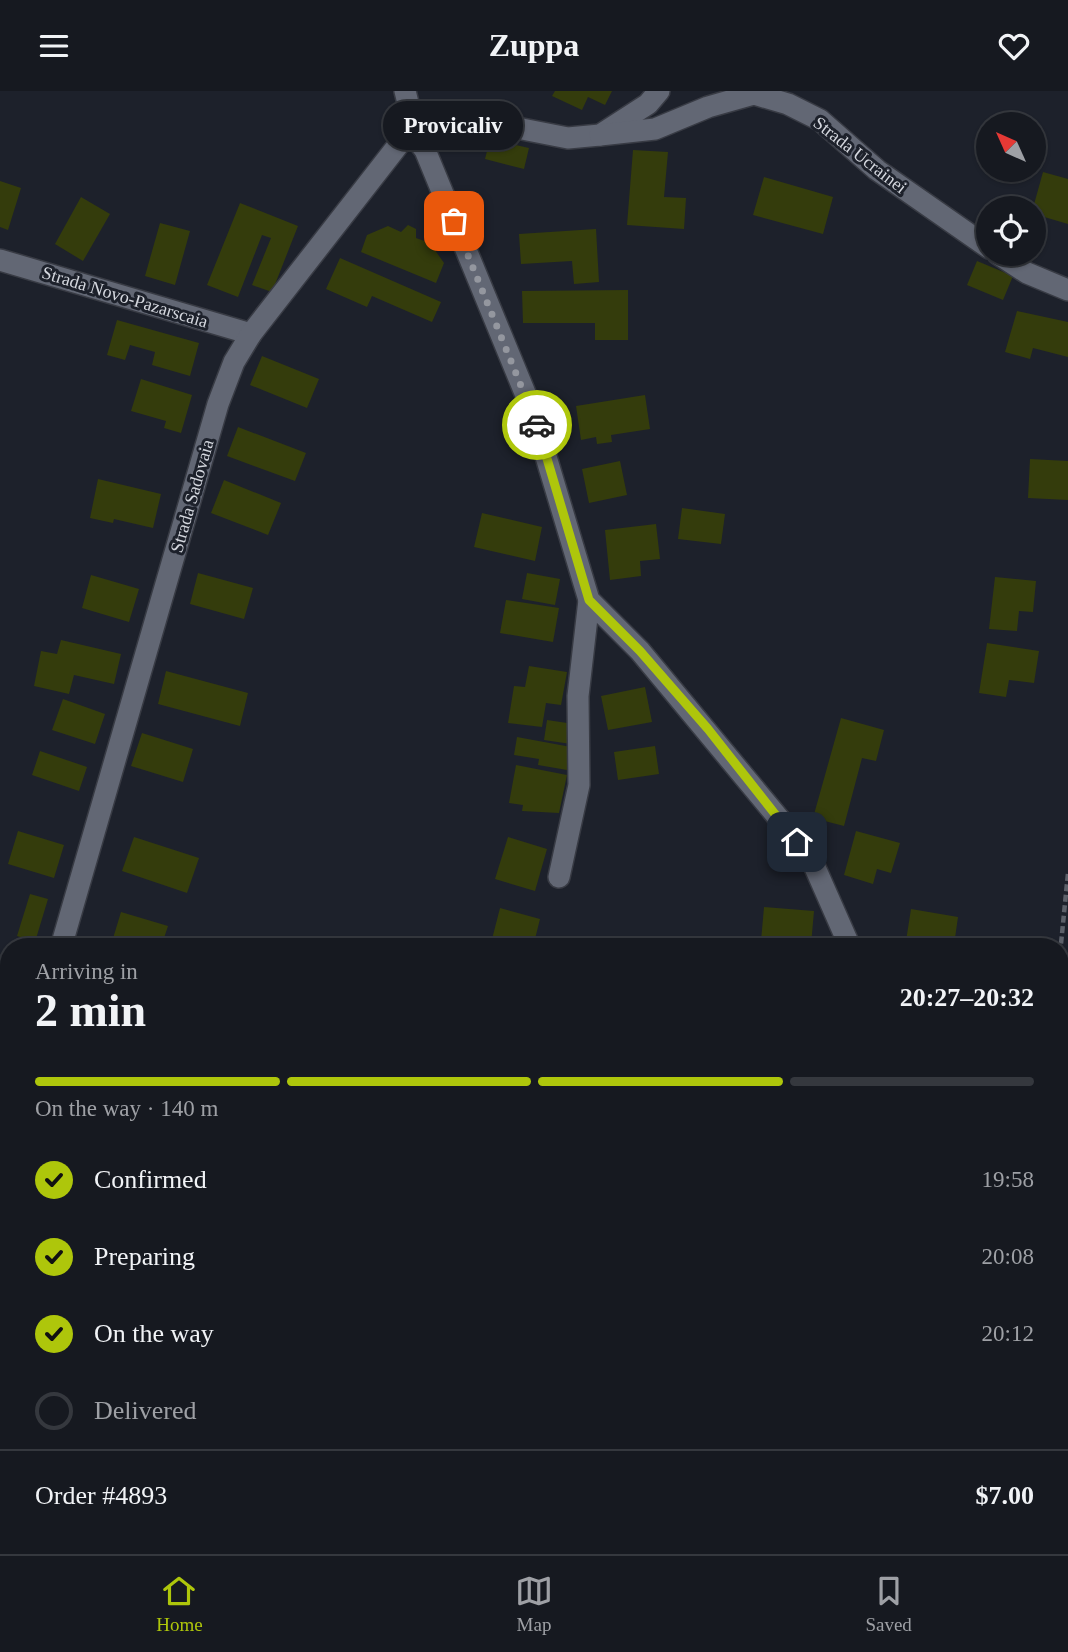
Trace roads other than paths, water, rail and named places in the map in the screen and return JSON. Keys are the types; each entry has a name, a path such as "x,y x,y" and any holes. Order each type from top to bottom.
{"street":[{"path":"405,91 409,107 406,126 425,150 533,410 589,600 578,696 579,785 558,877"},
{"path":"600,135 648,104 659,91"},
{"name":"Strada Ucrainei","path":"406,126 517,128 568,138 655,129 708,107 754,94 788,104 820,120 877,170 976,239"},
{"name":"Strada Sadovaia","path":"64,938 218,404 234,362 251,334 399,144 406,126"},
{"name":"Strada Novo-Pazarscaia","path":"0,260 251,334"},
{"path":"1016,266 1068,290"},
{"path":"589,600 640,651 708,729 789,831 813,863 846,938"}],"place":[{"name":"Provicaliv","path":"454,221"}]}
